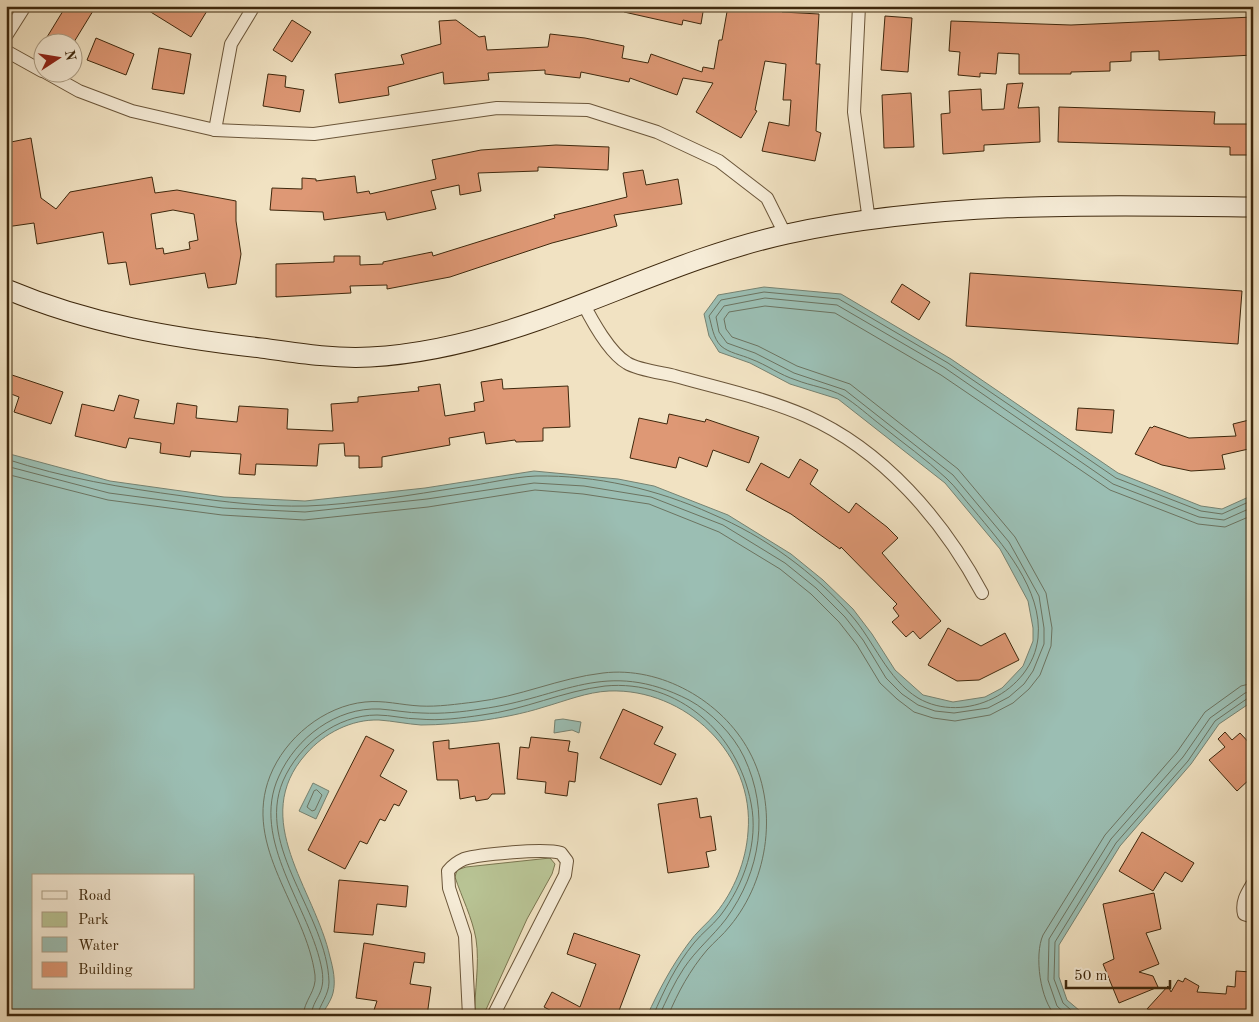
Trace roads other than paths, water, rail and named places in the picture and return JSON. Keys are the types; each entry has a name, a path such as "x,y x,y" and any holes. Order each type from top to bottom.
{"street":[{"path":"6,36 25,6"},
{"path":"215,130 231,44 254,6"},
{"path":"859,6 854,112 869,220"},
{"path":"6,50 32,65"},
{"path":"62,82 79,91 132,112 215,130 314,134 497,108 588,110 657,132 719,160 767,198 785,234"},
{"path":"6,289 58,310 138,331 218,344 345,357 400,354 470,340 538,320 683,264 785,234 869,220 1006,206 1253,207"},
{"path":"583,303 598,332 628,364 757,398 806,417 848,440 894,475 933,517 964,558 982,593"},
{"path":"469,1016 465,936 449,888 448,871 458,862 472,857 546,851 561,853 566,861 565,875 493,1016"},
{"path":"1253,883 1247,892 1243,908 1244,914 1253,917"}],"water":[{"path":"764,287 841,294 951,359 1118,473 1201,506 1222,509 1253,495 1253,701 1219,724 1191,764 1120,846 1059,945 1059,977 1067,1000 1086,1016 647,1016 676,961 691,940 716,913 734,885 742,865 747,843 747,803 740,777 727,752 710,731 688,714 664,701 637,693 609,691 584,695 519,714 478,721 421,725 369,720 339,729 313,746 290,779 283,804 284,829 291,854 322,931 333,970 333,993 321,1016 6,1016 6,453 110,481 224,497 305,501 425,488 534,471 618,479 654,486 728,515 791,554 823,580 853,609 895,670 923,695 953,702 985,697 1002,688 1023,666 1033,641 1033,628 1028,601 1000,549 945,483 838,399 790,384 750,363 719,352 709,336 704,314 718,295"},
{"path":"563,719 581,722 579,733 572,730 554,733 555,720"},
{"path":"313,783 329,791 316,819 299,811"}]}
